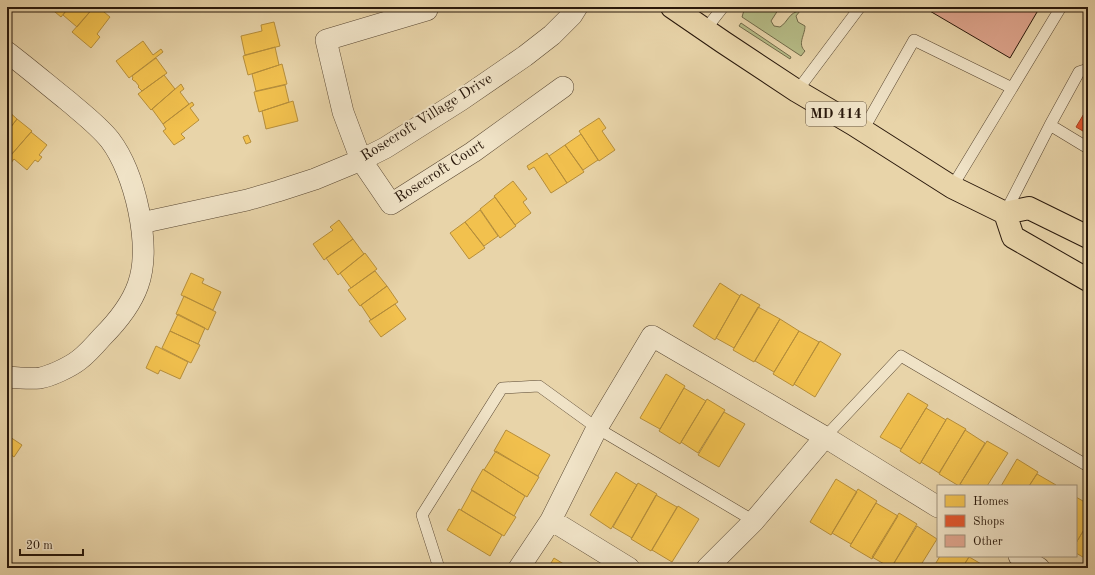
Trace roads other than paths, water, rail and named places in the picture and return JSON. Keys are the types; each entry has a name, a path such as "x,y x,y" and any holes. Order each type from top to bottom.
{"main road":[{"name":"MD 414","path":"672,7 798,91 863,130 952,187 1005,213"},
{"path":"1088,237 1029,208 1005,213 1013,237 1088,280"}],"street":[{"name":"Rosecroft Village Drive","path":"141,222 247,200 315,179 362,160 385,148 455,104 525,56 552,35 572,15 577,7"},
{"name":"Rosecroft Court","path":"427,10 326,40 343,112 362,160 391,204 473,152 563,87"},
{"path":"7,52 90,119 110,140 124,164 132,186 141,222 143,237 142,266 138,284 132,298 122,314 108,331 79,360 63,370 41,378 22,379 7,377"},
{"path":"519,568 551,520 597,428 652,336 825,437 937,505"},
{"path":"707,568 754,521 825,437"},
{"path":"551,520 629,568"},
{"path":"1021,557 1039,568"}],"lane":[{"path":"706,30 724,7"},
{"path":"798,91 860,7"},
{"path":"952,187 1061,7"},
{"path":"863,130 914,40 1012,88"},
{"path":"1005,213 1079,72 1088,70"},
{"path":"1050,125 1088,148"},
{"path":"825,437 901,356 1088,466"},
{"path":"439,568 422,515 502,388 539,386 597,428 754,521"}]}
